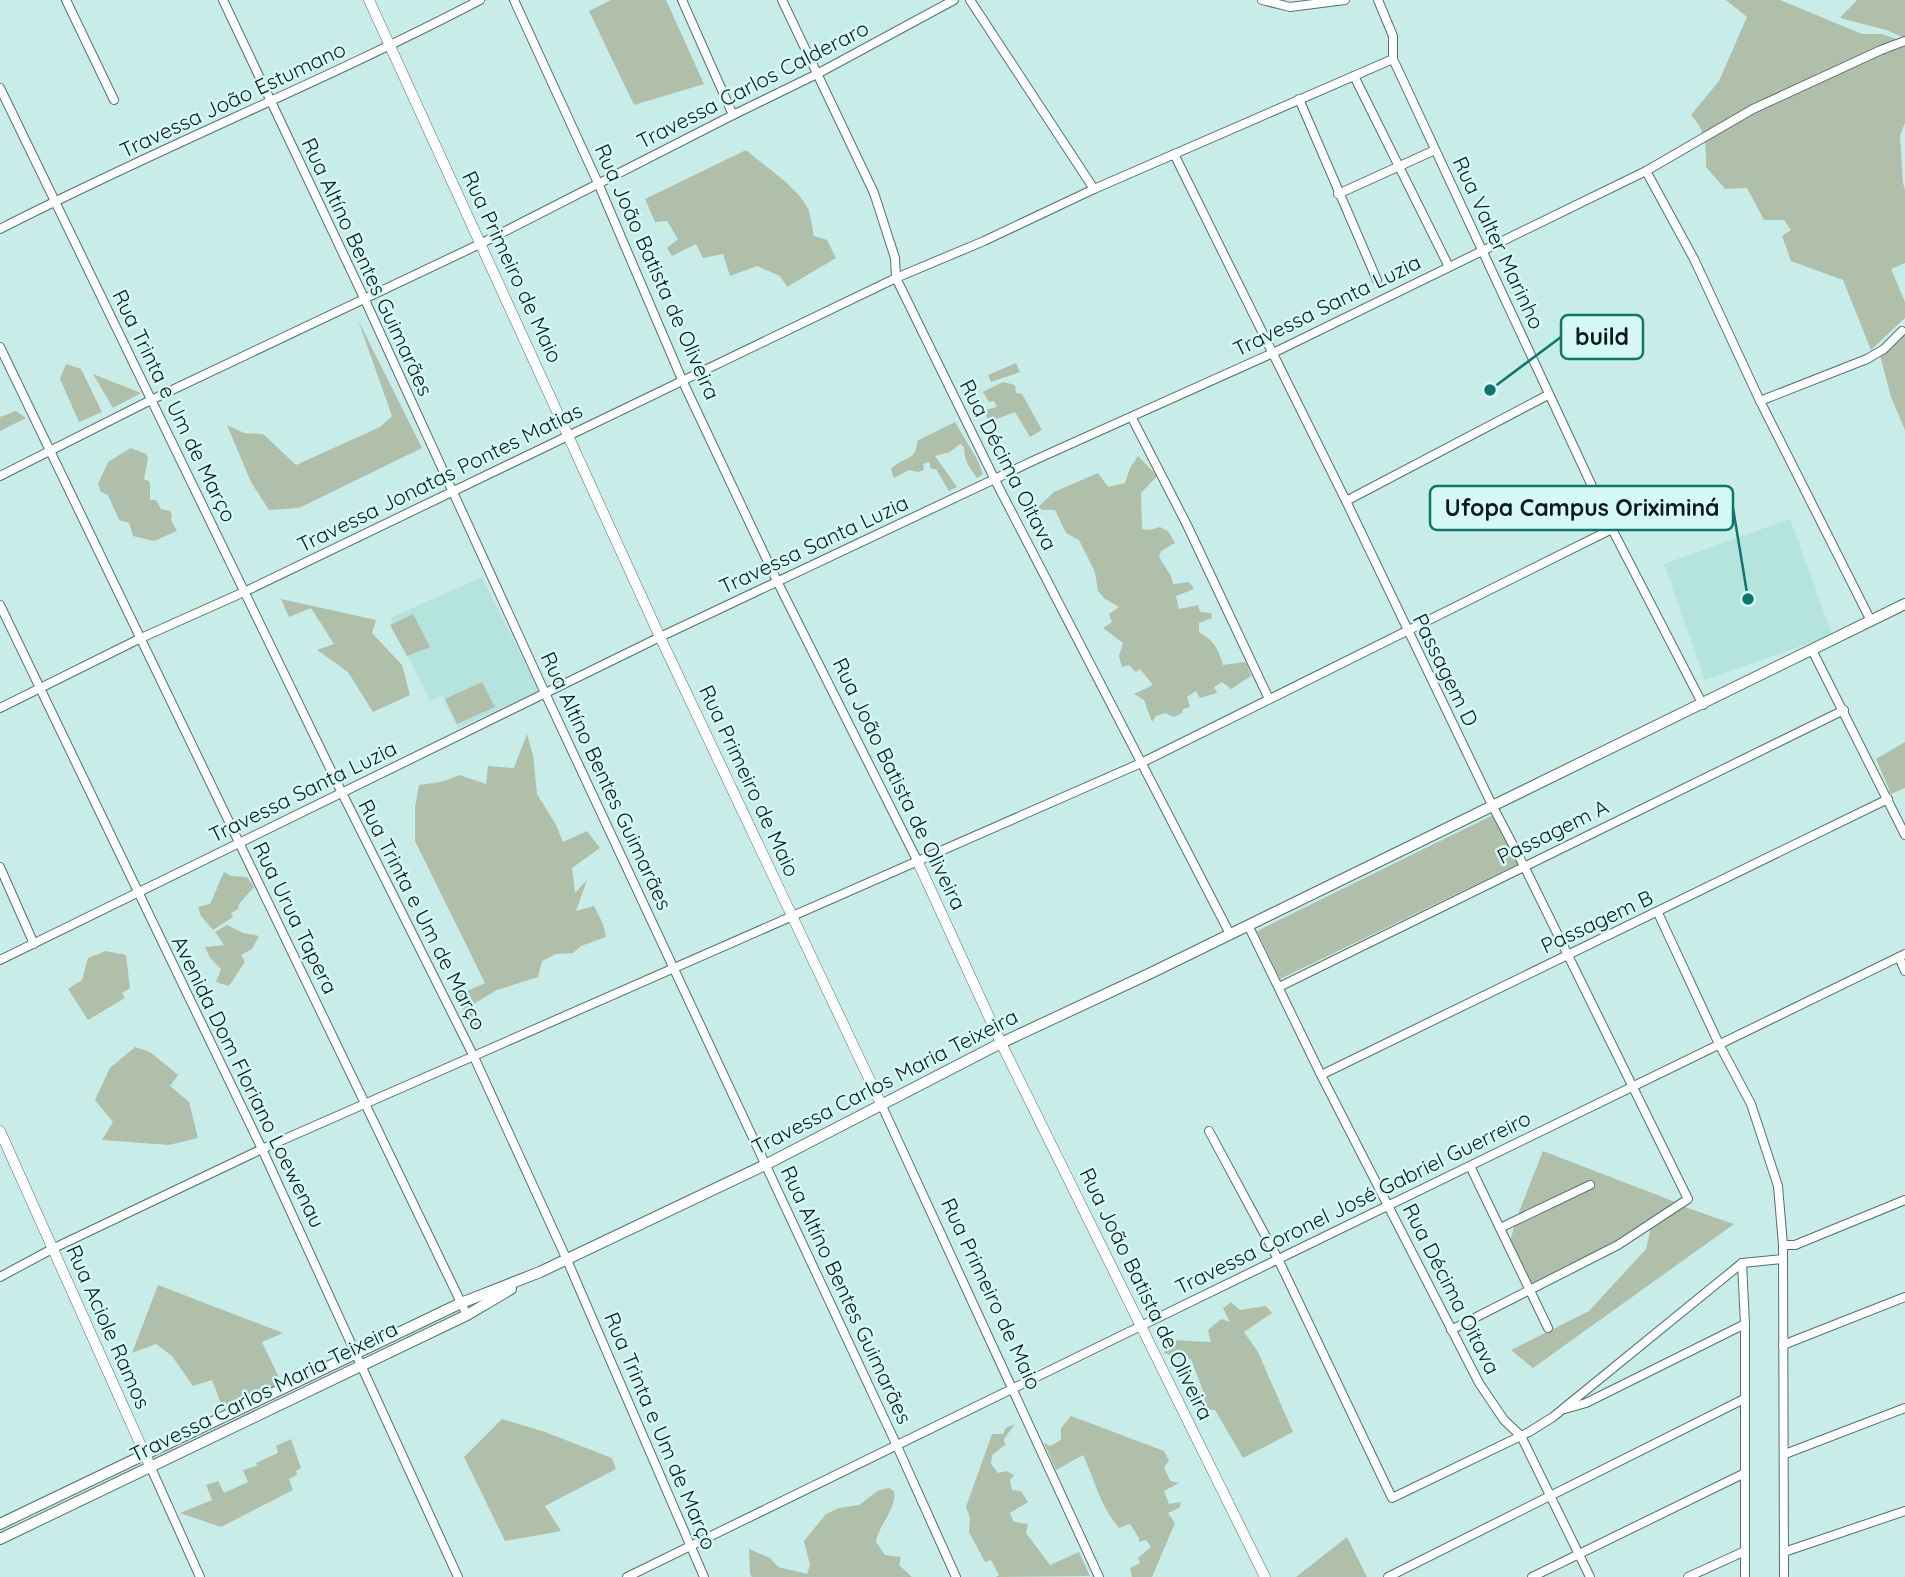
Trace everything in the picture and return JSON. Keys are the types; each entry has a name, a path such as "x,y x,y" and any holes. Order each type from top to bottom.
{"main road":[{"name":"Travessa Carlos Maria Teixeira","path":"0,1524 461,1303 567,1260 765,1165 1001,1043 1703,705 1905,604"},
{"name":"Travessa Carlos Maria Teixeira","path":"0,1539 467,1315 540,1272"}],"street":[{"path":"66,0 114,100"},
{"name":"Rua Altíno Bentes Guimarães","path":"223,0 365,300 545,694 675,968 956,1577"},
{"name":"Rua Primeiro de Maio","path":"369,0 660,637 882,1105 1099,1577"},
{"name":"Travessa João Estumano","path":"0,229 389,47 480,0"},
{"name":"Rua João Batista de Oliveira","path":"514,0 598,183 683,382 778,581 917,860 1001,1043 1265,1577"},
{"path":"682,0 733,115"},
{"name":"Rua Décima Oitava","path":"782,0 874,193 895,258 896,278 995,480 1230,934"},
{"name":"Travessa Carlos Calderaro","path":"0,476 152,400 480,244 817,74 954,0"},
{"path":"970,0 1094,189"},
{"path":"1262,0 1297,7 1345,0"},
{"name":"Rua Valter Marinho","path":"1378,0 1393,36 1393,59 1612,529 1703,705"},
{"name":"Travessa Santa Luzia","path":"0,960 660,637 1273,353 1646,171 1753,109 1905,41"},
{"path":"896,278 1393,59"},
{"path":"1354,76 1449,267"},
{"name":"Rua Trinta e Um de Março","path":"0,88 342,793 474,1056 567,1260 704,1577"},
{"path":"1299,99 1377,279"},
{"path":"1338,194 1435,150"},
{"name":"Passagem D","path":"1174,154 1688,1199 1618,1245 1530,1289"},
{"path":"1646,171 1694,259 1760,401 1871,621"},
{"name":"Travessa Jonatas Pontes Matias","path":"0,709 141,638 244,592 896,278"},
{"path":"1760,401 1867,359 1884,349 1902,331"},
{"name":"Rua Urua Tapera","path":"0,347 467,1315"},
{"path":"1346,501 1548,395"},
{"path":"1132,418 1269,699"},
{"path":"0,1277 52,1249 262,1149 1141,763 1612,529"},
{"name":"Avenida Dom Floriano Loewenau","path":"0,605 262,1149 458,1577"},
{"path":"1812,650 1905,835"},
{"name":"Passagem A","path":"1279,987 1844,710"},
{"name":"Passagem B","path":"1321,1075 1888,799"},
{"path":"0,867 34,943"},
{"path":"1658,913 1718,1044 1751,1104 1778,1186 1783,1245 1784,1577"},
{"name":"Rua Décima Oitava","path":"1248,925 1451,1331 1479,1383 1504,1420 1521,1436 1590,1577"},
{"path":"1902,956 1905,971"},
{"name":"Travessa Coronel José Gabriel Guerreiro","path":"627,1577 1014,1390 1387,1204 1902,956"},
{"path":"1209,1131 1278,1259 1392,1498 1521,1436 1553,1417 1742,1263 1783,1259"},
{"name":"Rua Aciole Ramos","path":"0,1132 200,1577"},
{"path":"1470,1166 1548,1328"},
{"path":"1500,1228 1590,1185"},
{"path":"1783,1245 1795,1245 1905,1200"},
{"path":"1742,1263 1745,1324 1745,1577"},
{"path":"1451,1331 1530,1289"},
{"path":"1783,1345 1905,1297"},
{"path":"1562,1409 1586,1403 1745,1324"},
{"path":"1388,1577 1744,1399"},
{"path":"1785,1454 1905,1408"},
{"path":"1532,1577 1745,1473"},
{"path":"1784,1552 1905,1511"},
{"path":"1688,1577 1745,1550"}],"shaded area":[{"path":"1790,519 1832,635 1705,680 1664,564"},
{"path":"482,577 539,691 458,728 442,695 430,702 390,618"}],"green space":[{"path":"611,0 666,0 704,84 634,105 589,11"},
{"path":"1726,0 1780,0 1862,34 1882,34 1905,42 1905,123 1900,135 1905,190 1905,263 1891,269 1905,302 1905,318 1871,350 1843,280 1791,261 1782,236 1791,230 1784,220 1764,220 1747,188 1725,189 1706,167 1705,139 1691,115 1719,81 1747,17"},
{"path":"1857,0 1905,0 1905,38 1840,18"},
{"path":"746,150 797,193 809,212 814,236 827,240 836,258 787,287 780,276 757,266 730,276 723,254 703,258 696,244 672,256 667,248 678,239 667,221 655,222 645,199"},
{"path":"358,320 422,448 299,508 269,510 251,482 227,425 244,433 263,434 296,465 380,427 392,416"},
{"path":"1905,335 1905,430 1891,397 1880,355"},
{"path":"1016,363 1020,372 991,382 988,375"},
{"path":"66,364 81,369 102,412 79,422 60,379"},
{"path":"93,374 141,393 113,408"},
{"path":"1003,382 1015,385 1016,393 1022,394 1042,430 1030,437 1015,412 989,422 984,410 997,407 994,401 989,402 983,392"},
{"path":"16,411 26,418 0,431 0,417"},
{"path":"955,422 983,474 977,478 965,456 964,447 960,444 950,452 935,456 957,487 949,491 936,469 931,469 929,462 923,464 924,470 909,470 894,478 891,469 912,456 917,441"},
{"path":"131,448 146,454 148,458 144,479 150,482 150,500 156,500 161,509 170,511 177,531 154,541 133,536 129,523 119,520 108,495 101,492 98,484 108,462"},
{"path":"1138,456 1157,476 1141,493 1142,529 1160,527 1169,532 1175,543 1161,551 1159,557 1173,584 1189,582 1194,589 1176,596 1179,609 1198,605 1200,612 1211,613 1212,618 1199,623 1199,632 1215,646 1223,665 1244,662 1251,676 1231,689 1222,682 1214,687 1217,693 1200,698 1196,691 1187,697 1190,707 1183,709 1182,713 1174,717 1165,713 1156,716 1152,722 1144,700 1134,694 1153,685 1140,669 1136,672 1129,665 1122,667 1119,656 1123,643 1103,628 1112,622 1109,614 1119,607 1105,599 1098,591 1095,572 1079,540 1066,533 1055,510 1035,510 1054,492 1098,473 1108,487 1125,483"},
{"path":"281,599 376,620 372,633 402,665 410,695 373,712 348,672 317,650 334,644 311,608 289,617"},
{"path":"413,614 430,647 407,656 390,625"},
{"path":"482,682 495,707 457,724 445,699"},
{"path":"527,734 533,755 537,794 563,842 587,831 600,848 572,868 575,893 587,880 576,911 594,906 606,937 581,946 573,953 556,954 542,961 538,977 497,990 470,1006 482,1032 470,1023 457,996 485,983 415,841 415,807 419,785 441,782 460,775 486,784 488,766 514,768"},
{"path":"1905,742 1905,788 1891,794 1876,759"},
{"path":"1493,815 1518,864 1280,979 1257,931"},
{"path":"224,872 231,876 247,877 254,887 239,904 238,909 231,913 233,917 213,930 201,916 198,907 210,904"},
{"path":"227,925 243,933 259,936 252,949 241,955 245,962 229,986 216,982 221,969 210,958 205,947 224,945 215,932"},
{"path":"106,951 126,955 130,988 122,993 125,998 88,1020 68,989 82,980 88,958"},
{"path":"135,1047 150,1052 178,1075 170,1086 189,1102 198,1138 169,1145 102,1140 113,1122 95,1100 110,1068"},
{"path":"1543,1151 1678,1203 1615,1247 1530,1288 1507,1241 1511,1238"},
{"path":"1682,1206 1734,1224 1533,1368 1511,1350 1589,1311 1646,1249 1652,1223"},
{"path":"158,1285 283,1333 262,1342 283,1386 223,1409 212,1380 193,1386 172,1356 156,1344 132,1353"},
{"path":"1231,1302 1240,1310 1266,1306 1272,1313 1244,1332 1258,1352 1293,1432 1243,1458 1215,1410 1198,1409 1195,1400 1205,1396 1191,1359 1164,1353 1171,1340 1211,1342 1208,1330 1221,1319 1230,1322 1223,1308"},
{"path":"1071,1416 1164,1451 1169,1461 1164,1467 1170,1481 1179,1483 1164,1491 1169,1504 1181,1502 1179,1508 1168,1513 1175,1523 1152,1577 1132,1577 1130,1568 1140,1563 1138,1558 1151,1547 1146,1540 1139,1542 1130,1524 1119,1528 1112,1519 1083,1455 1056,1470 1044,1443 1050,1446 1061,1440 1061,1428"},
{"path":"502,1419 545,1432 612,1458 616,1469 545,1506 561,1531 505,1541 464,1457"},
{"path":"1015,1424 1004,1439 1005,1445 992,1455 991,1464 998,1473 1006,1471 1014,1475 1010,1480 1012,1490 1021,1491 1028,1502 1010,1513 1014,1522 1028,1524 1026,1533 1050,1565 1079,1552 1090,1576 996,1577 999,1575 991,1560 985,1562 969,1532 970,1518 966,1507 992,1434 1003,1434 1006,1428"},
{"path":"291,1439 301,1468 296,1471 297,1475 289,1479 293,1490 221,1527 180,1513 212,1500 206,1485 218,1481 224,1493 248,1482 243,1470 257,1466 256,1463 278,1453 276,1446"},
{"path":"889,1488 894,1491 893,1505 876,1542 885,1555 901,1557 899,1565 912,1577 752,1577 750,1574 749,1549 770,1558 778,1567 807,1574 810,1565 804,1541 826,1514 839,1508 859,1505 879,1490"},
{"path":"1347,1537 1367,1577 1296,1577"}],"place":[{"name":"build","path":"1490,390"},
{"name":"Ufopa Campus Oriximiná","path":"1748,599"}]}
